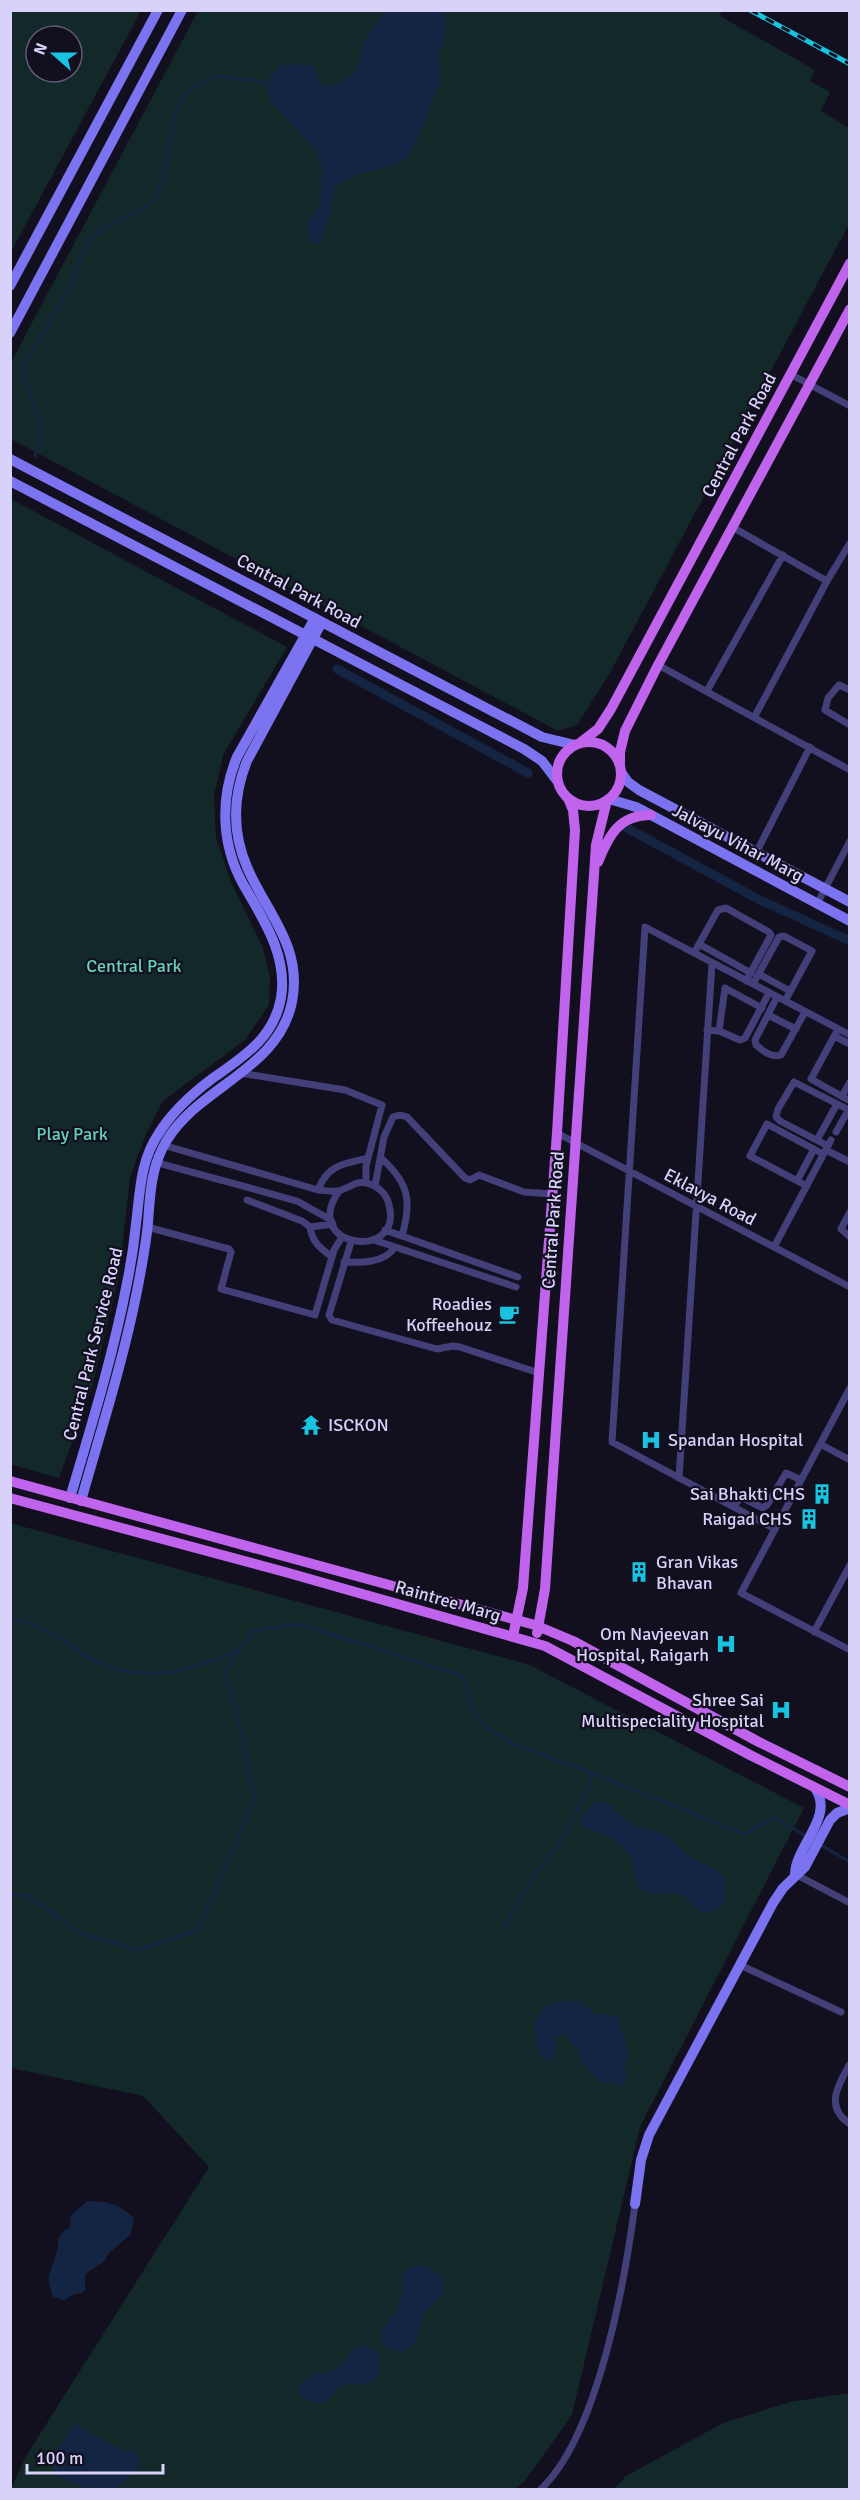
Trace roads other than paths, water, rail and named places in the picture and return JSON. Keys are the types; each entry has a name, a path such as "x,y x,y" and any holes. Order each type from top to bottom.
{"main road":[{"name":"Central Park Road","path":"578,744 598,729 611,709 849,262"},
{"path":"621,768 615,754 605,746 593,741 578,744 561,758 557,769 558,782 568,798 585,806 597,805 608,800 620,784 621,768 620,752 626,731 658,664 734,528 849,309"},
{"name":"Central Park Road","path":"513,1636 523,1588 557,1133 575,830 573,810 568,798"},
{"name":"Central Park Road","path":"534,1642 539,1626 545,1578 594,871 598,833 608,800"},
{"path":"594,871 608,842 622,822 636,816 651,815"},
{"name":"Raintree Marg","path":"10,1481 539,1626 573,1641 757,1741 849,1786"},
{"name":"Raintree Marg","path":"10,1498 534,1642 566,1656 849,1807"}],"street":[{"path":"10,286 158,10"},
{"path":"10,333 182,10"},
{"path":"790,374 849,406"},
{"name":"Central Park Road","path":"10,459 542,737 578,744"},
{"name":"Central Park Road","path":"10,481 524,749 542,761 558,782"},
{"path":"734,528 826,581"},
{"path":"755,717 826,581 849,543"},
{"path":"707,691 783,555"},
{"path":"309,637 318,620"},
{"name":"Central Park Service Road","path":"159,1143 210,1094 262,1056 276,1038 290,1009 293,990 291,964 284,936 248,869 240,849 236,821 237,795 247,761 309,637"},
{"name":"Central Park Service Road","path":"76,1500 121,1314 132,1254 140,1183 167,1122 193,1095 254,1049 272,1022 281,1000 282,980 277,951 265,922 242,883 233,862 225,831 225,808 229,780 237,757 309,637"},
{"path":"658,664 849,770"},
{"path":"849,690 839,685 828,698 825,710 849,725"},
{"path":"756,853 810,747"},
{"name":"Jalvayu Vihar Marg","path":"621,768 628,782 639,790 849,902"},
{"name":"Jalvayu Vihar Marg","path":"608,800 620,801 651,815 849,921"},
{"path":"818,904 849,841"},
{"path":"694,953 718,910 722,907 771,935 755,974"},
{"path":"775,1529 612,1442 645,927 805,1012 836,1032 849,1044"},
{"path":"750,982 779,937 784,936 812,951 785,1001"},
{"path":"699,944 790,991"},
{"path":"679,1478 712,963"},
{"path":"719,1031 725,988 762,1008"},
{"path":"707,1030 719,1031 740,1040 745,1038 762,1008 773,995"},
{"path":"773,995 768,1015 755,1040 756,1045 765,1053 782,1055 805,1012"},
{"path":"768,1015 796,1029"},
{"path":"836,1032 849,1035"},
{"path":"836,1032 811,1079 849,1101"},
{"path":"240,1073 345,1090 382,1105 368,1158 366,1183"},
{"path":"836,1132 849,1109 794,1082 778,1109 776,1117 818,1140 849,1162"},
{"path":"842,1096 849,1082"},
{"path":"818,1140 837,1104"},
{"path":"375,1186 384,1137 393,1118 400,1115 407,1117 465,1178 470,1180 479,1175 493,1178 524,1192 552,1194"},
{"path":"807,1186 750,1156 767,1124 814,1149 827,1148"},
{"name":"Eklavya Road","path":"557,1133 849,1287"},
{"path":"151,1161 297,1201 332,1222 342,1237 351,1242 361,1243 374,1240 385,1230 390,1220 391,1210 388,1200 375,1186 366,1183 356,1183 339,1191 318,1190 159,1143"},
{"path":"774,1247 827,1148"},
{"path":"797,1181 814,1149"},
{"path":"318,1190 323,1177 330,1170 368,1158"},
{"path":"381,1158 406,1188 407,1218 402,1236"},
{"name":"Central Park Service Road","path":"76,1500 132,1317 147,1227 151,1161"},
{"path":"332,1222 333,1200 339,1191"},
{"path":"247,1200 302,1221 310,1227 311,1236 318,1248 333,1257"},
{"path":"849,1212 841,1229 849,1237"},
{"path":"310,1227 332,1222"},
{"path":"147,1227 230,1249 221,1289 315,1315 333,1257 342,1237"},
{"path":"385,1230 518,1277"},
{"path":"374,1240 516,1287"},
{"path":"351,1242 329,1315 332,1320 437,1349 460,1347 539,1373"},
{"path":"344,1262 378,1259 391,1253 395,1247"},
{"path":"849,1388 741,1593 849,1650"},
{"path":"820,1444 849,1460"},
{"path":"734,1506 741,1497 763,1508 786,1473 801,1480"},
{"path":"814,1632 849,1564"},
{"path":"815,1788 820,1797 821,1809 818,1831"},
{"path":"540,2490 568,2454 599,2379 631,2236 640,2160 649,2135 773,1903 795,1874 805,1867 809,1848 818,1831 833,1816 849,1807"},
{"path":"795,1874 849,1903"},
{"path":"740,1965 841,2012"},
{"path":"849,2064 837,2085 835,2102 841,2119 849,2124"}],"water":[{"path":"384,11 445,11 446,33 438,53 441,79 416,143 405,160 356,175 335,186 328,222 320,243 309,243 307,224 320,203 322,166 315,149 270,101 266,83 279,66 300,64 316,67 319,83 332,86 357,71 363,44"},
{"path":"595,1801 606,1803 634,1825 668,1837 693,1859 719,1872 725,1880 726,1887 725,1899 721,1906 703,1914 682,1895 649,1893 641,1889 637,1884 629,1855 624,1848 604,1835 581,1827 582,1816"},
{"path":"565,2001 579,2001 595,2014 617,2016 629,2055 624,2063 627,2075 623,2086 598,2081 585,2066 577,2049 563,2034 557,2037 550,2063 538,2054 534,2024 545,2006"},
{"path":"87,2201 113,2204 129,2213 134,2218 131,2234 108,2254 105,2261 85,2274 85,2290 82,2293 74,2294 64,2300 53,2297 49,2275 56,2255 59,2236 70,2227 71,2215"},
{"path":"420,2265 430,2268 442,2278 443,2288 440,2297 423,2315 417,2337 410,2347 400,2351 388,2348 381,2344 382,2331 399,2306 403,2275 411,2267"},
{"path":"359,2346 370,2347 377,2351 380,2367 373,2380 362,2384 346,2385 322,2402 309,2401 299,2394 299,2385 305,2379 314,2374 339,2368 351,2352"},
{"path":"74,2423 117,2448 134,2451 139,2458 139,2466 120,2486 109,2490 95,2487 87,2489 56,2475 51,2461"}],"waterway":[{"path":"35,456 42,433 38,415 25,383 24,365 67,293 87,243 104,228 151,204 163,181 174,116 188,89 216,76 266,83"},
{"path":"337,669 528,773"},
{"path":"625,827 760,900 850,941"},
{"path":"10,1618 50,1632 97,1662 134,1673 152,1674 187,1669 240,1650"},
{"path":"10,1895 27,1895 80,1933 138,1950 198,1930 254,1800 241,1730 225,1672 253,1631 299,1624 463,1676 471,1706 486,1727 510,1743 587,1771 744,1834 775,1818 806,1836"},
{"path":"504,1927 536,1872 566,1835 594,1773"},
{"path":"819,1844 850,1862"}],"railway":[{"path":"750,10 850,64"}],"place":[{"name":"Roadies Koffeehouz","path":"509,1314"},
{"name":"ISCKON","path":"311,1425"},
{"name":"Spandan Hospital","path":"651,1440"},
{"name":"Sai Bhakti CHS","path":"822,1494"},
{"name":"Raigad CHS","path":"809,1519"},
{"name":"Gran Vikas Bhavan","path":"639,1572"},
{"name":"Om Navjeevan Hospital, Raigarh","path":"726,1644"},
{"name":"Shree Sai Multispeciality Hospital","path":"781,1710"}],"park label":[{"name":"Central Park","path":"134,966"},
{"name":"Play Park","path":"72,1134"}]}
